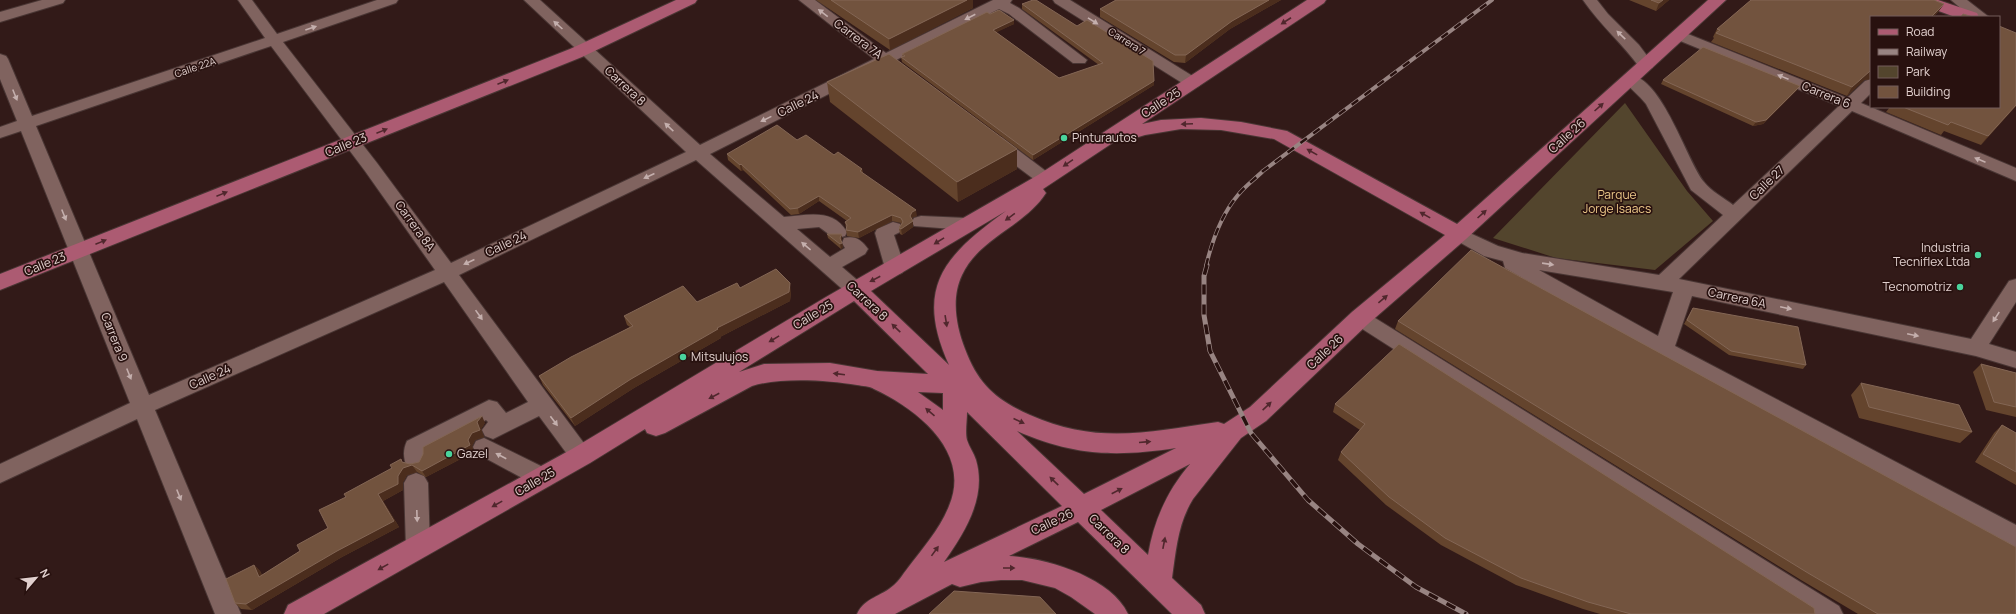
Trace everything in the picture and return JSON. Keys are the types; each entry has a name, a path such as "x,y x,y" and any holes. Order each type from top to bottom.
{"main road":[{"name":"Calle 23","path":"0,282 353,143 585,49 690,0"},
{"name":"Calle 25","path":"298,614 581,456 966,224 1045,179 1318,0"},
{"name":"Calle 26","path":"871,614 904,594 1082,508 1236,429 1258,414 1360,318 1459,234 1718,0"},
{"path":"1924,0 1957,6 1970,16"},
{"path":"1092,148 1126,134 1159,127 1188,124 1221,124 1280,135 1459,234"},
{"path":"1045,179 1030,203 979,240 960,261 947,286 945,311 949,340 962,371 981,398 1021,422 1049,433 1088,443 1123,444 1236,429"},
{"name":"Carrera 8","path":"856,290 1191,614"},
{"path":"581,456 658,426 744,379 764,373 807,371 830,372 877,380 955,385 955,443"},
{"path":"877,380 918,402 933,414 945,427 955,443 965,469 966,488 963,506 945,537 904,594"},
{"path":"1158,582 1164,543 1173,510 1190,484 1236,429"},
{"path":"904,594 974,570 1009,567 1026,569 1056,576 1080,587 1101,601 1114,614"}],"street":[{"path":"0,17 58,0"},
{"name":"Carrera 8A","path":"245,0 274,41 353,143 448,272 541,404 581,456"},
{"name":"Calle 22A","path":"0,133 274,41 390,0"},
{"name":"Carrera 8","path":"531,0 698,153 856,290"},
{"name":"Carrera 7A","path":"806,0 905,74"},
{"name":"Carrera 7","path":"1060,0 1193,83"},
{"path":"1590,0 1610,24 1640,53 1646,65"},
{"path":"1002,1 1079,60"},
{"name":"Calle 24","path":"0,474 142,407 448,272 698,153 1002,1"},
{"path":"1957,6 1979,16"},
{"name":"Carrera 6","path":"1678,35 1849,104 2016,175"},
{"name":"Carrera 9","path":"0,59 228,614"},
{"path":"1631,78 1644,90 1654,103 1697,186 1734,215"},
{"name":"Calle 27","path":"1663,282 1870,85"},
{"path":"1614,93 1639,96 1654,103"},
{"path":"980,130 1045,179"},
{"path":"780,224 823,220 849,241"},
{"path":"921,222 966,224"},
{"path":"829,266 849,241 888,231 895,268"},
{"name":"Carrera 6A","path":"1459,234 1491,251 1521,260 1663,282 1976,348 2016,360"},
{"path":"1491,251 1664,349 2016,536"},
{"path":"1976,348 2016,286"},
{"path":"1664,349 1685,287"},
{"path":"1360,318 1830,614"},
{"path":"493,434 541,404"},
{"path":"415,460 415,447 489,408 493,434 543,478"},
{"path":"416,483 418,548"}],"green space":[{"name":"Parque Jorge Isaacs","path":"1625,103 1687,191 1713,221 1655,270 1556,258 1493,238"}],"building":[{"path":"831,0 967,0 889,39"},
{"path":"1036,0 1077,26 1087,20 1153,61 1154,81 1033,155 901,57 905,56 902,54 987,12 990,14 999,10 1014,20 993,30 1059,78 1103,63 1022,4"},
{"path":"1116,0 1269,0 1232,21 1186,55 1175,55 1100,9"},
{"path":"1651,0 1663,0 1659,3"},
{"path":"1751,0 1934,0 1944,4 1932,16 1870,16 1870,71 1852,87 1716,33 1720,30 1717,29"},
{"path":"2000,26 2016,33 2016,105 1988,136 1951,122 1948,125 1906,108 2000,108"},
{"path":"1703,47 1800,86 1766,120 1756,122 1663,80"},
{"path":"889,54 1017,149 957,182 827,82"},
{"path":"777,125 797,140 806,135 834,155 838,152 862,169 860,171 916,210 912,212 910,216 913,221 901,229 899,228 903,222 901,218 892,215 858,232 846,230 847,225 845,222 851,218 819,196 798,208 790,209 741,164 740,165 727,154"},
{"path":"827,234 842,234 840,238 842,243 840,244"},
{"path":"1471,250 2016,547 2016,614 1878,614 1808,573 1398,321"},
{"path":"776,269 790,283 789,292 717,328 718,329 631,379 571,418 539,376 571,357 633,326 624,316 683,286 697,302 737,283 740,288"},
{"path":"1693,308 1798,327 1806,365 1731,351 1687,320"},
{"path":"1399,344 1814,608 1815,614 1631,614 1588,602 1521,578 1445,538 1389,497 1341,452 1365,424 1335,404"},
{"path":"1981,364 2016,373 2016,407 1994,402"},
{"path":"1861,383 1959,405 1972,432 1869,407"},
{"path":"482,416 477,422 480,430 472,433 468,440 470,445 422,471 412,465 403,468 398,476 398,484 378,494 394,521 337,551 246,604 235,603 226,579 254,565 259,577 300,551 297,545 328,528 319,510 346,497 344,494 392,468 390,465 401,459 402,462 410,464 419,462 423,454 423,447"},
{"path":"2002,425 2016,433 2016,472 1983,454"},
{"path":"954,591 1040,597 1056,614 929,614"}],"railway":[{"path":"1206,266 1214,238 1227,211 1241,192 1263,171 1492,0"},
{"path":"1207,265 1204,276 1204,315 1210,351 1251,433 1308,500 1358,544 1416,587 1466,614"}],"place":[{"name":"Pinturautos","path":"1064,138"},
{"name":"Industria Tecniflex Ltda","path":"1978,255"},
{"name":"Tecnomotriz","path":"1960,287"},
{"name":"Mitsulujos","path":"683,357"},
{"name":"Gazel","path":"449,454"}]}
